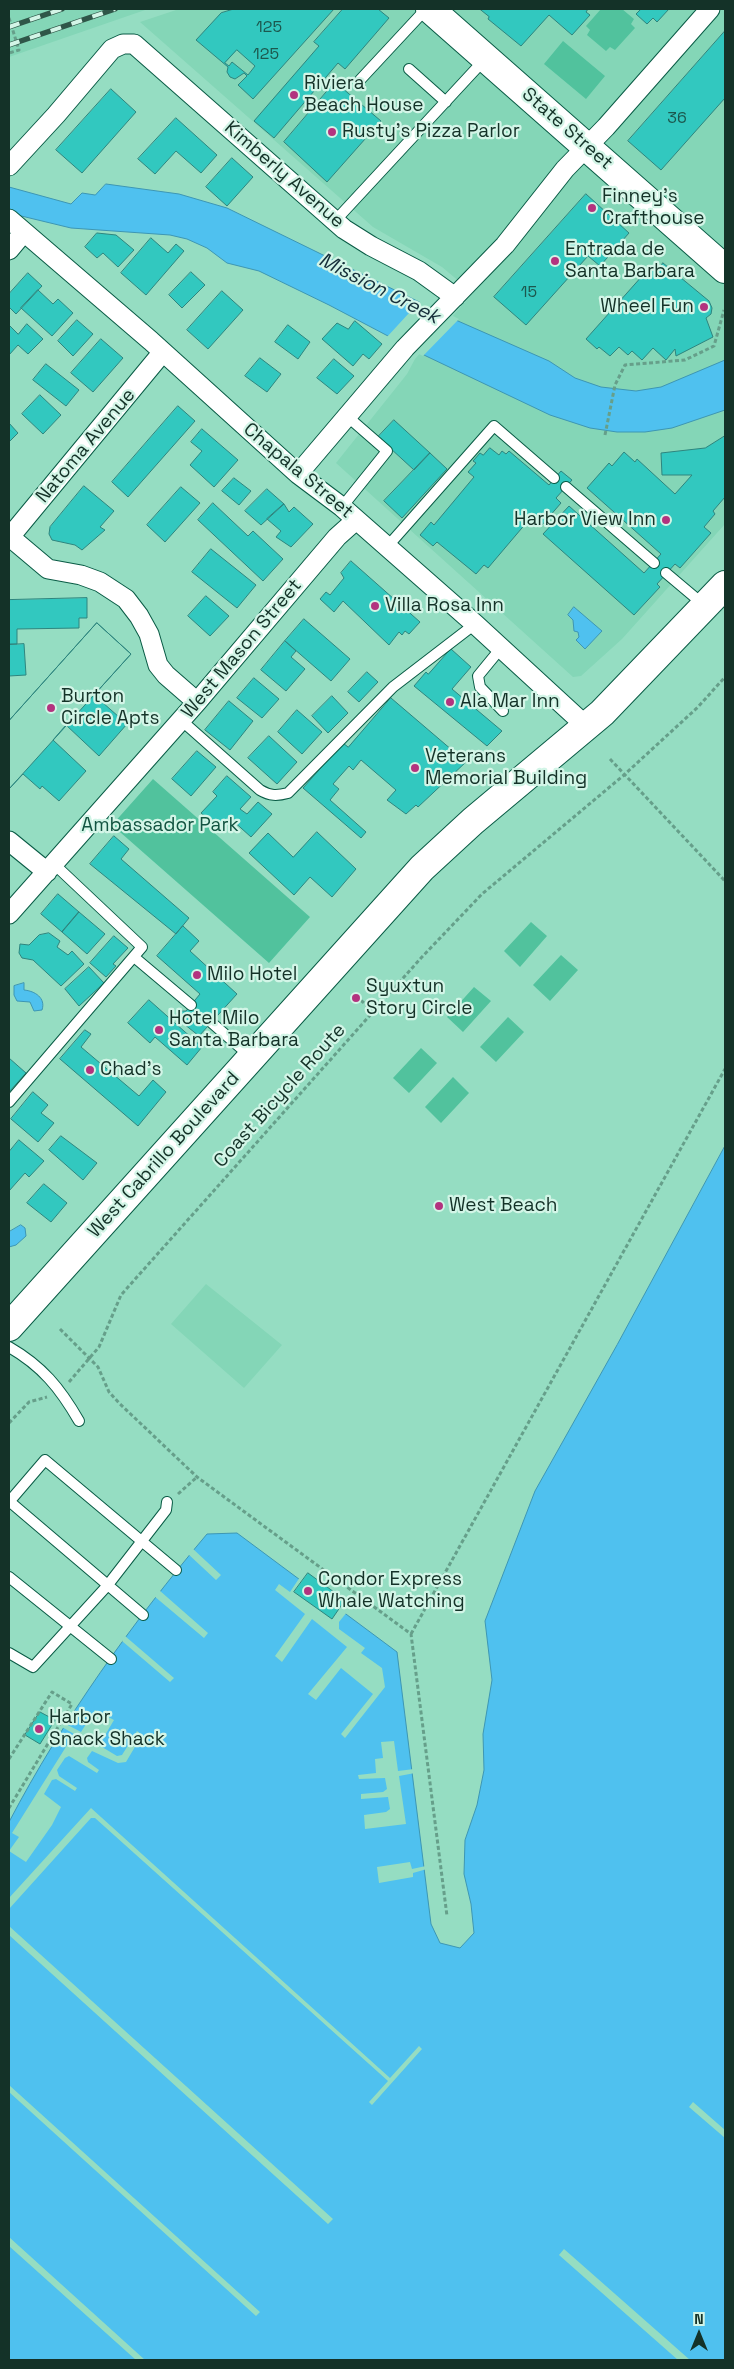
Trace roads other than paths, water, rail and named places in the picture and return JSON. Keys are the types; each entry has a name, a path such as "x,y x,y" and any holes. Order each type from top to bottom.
{"main road":[{"name":"State Street","path":"430,9 725,269"},
{"name":"West Cabrillo Boulevard","path":"9,1327 422,868 473,821 602,713 725,585"}],"street":[{"path":"298,474 405,348 505,245 565,169 587,147 710,9"},
{"name":"Kimberly Avenue","path":"9,166 56,115 106,55 123,44 134,44 335,220 362,241 419,271 455,296"},
{"name":"Chapala Street","path":"9,219 151,341 162,353 298,474 349,514 475,624 586,726"},
{"path":"9,250 24,232"},
{"name":"Natoma Avenue","path":"9,538 162,353"},
{"name":"West Mason Street","path":"9,914 182,720 337,536 349,514"},
{"path":"9,538 48,569 81,575 100,582 126,600 139,616 149,634 158,666 166,676 197,702"},
{"path":"9,841 50,868"}],"lane":[{"path":"360,80 426,9"},
{"path":"335,220 486,58"},
{"path":"409,69 446,102"},
{"path":"348,417 387,452 349,514"},
{"path":"387,547 494,426 554,478"},
{"path":"566,488 654,562"},
{"path":"666,574 705,606"},
{"path":"182,720 260,790 268,795 288,793 393,687 475,624"},
{"path":"501,648 478,676 480,687 503,711"},
{"path":"9,1102 142,947 50,868"},
{"path":"134,957 191,1005"},
{"path":"212,1023 251,1057"},
{"path":"9,1347 28,1358 61,1390 79,1421"},
{"path":"143,1615 9,1502 45,1460 176,1570"},
{"path":"9,1653 33,1667 107,1586 166,1510 168,1502"},
{"path":"9,1577 72,1626 111,1660"}],"water":[{"name":"Mission Creek","path":"106,184 179,194 227,208 458,321 549,361 575,378 601,387 636,391 661,387 725,360 725,410 672,428 645,432 617,432 590,428 550,415 426,356 259,271 227,263 207,248 187,239 170,235 71,228 9,213 9,187 71,204 82,193 95,195"},
{"path":"574,607 602,631 585,649 576,640 579,637 578,632 574,631 573,620 568,615"},
{"path":"24,983 24,990 36,994 41,999 42,1010 34,1011 30,1002 17,1001 14,995 14,986"},
{"path":"725,1146 725,2360 9,2360 9,1822 52,1746 126,1637 207,1534 237,1533 397,1652 431,1924 440,1943 460,1948 474,1933 471,1904 464,1874 465,1840 477,1805 484,1770 483,1734 492,1680 485,1621 535,1491"},
{"path":"21,1225 25,1228 26,1236 16,1245 9,1247 9,1232"}],"railway":[{"path":"9,27 62,9"},
{"path":"9,45 115,9"}],"place":[{"name":"Riviera Beach House","path":"294,95"},
{"name":"Rusty's Pizza Parlor","path":"332,132"},
{"name":"Finney's Crafthouse","path":"592,208"},
{"name":"Entrada de Santa Barbara","path":"555,261"},
{"name":"Wheel Fun","path":"704,307"},
{"name":"Harbor View Inn","path":"666,520"},
{"name":"Villa Rosa Inn","path":"375,606"},
{"name":"Ala Mar Inn","path":"450,702"},
{"name":"Burton Circle Apts","path":"51,708"},
{"name":"Veterans Memorial Building","path":"415,768"},
{"name":"Milo Hotel","path":"197,975"},
{"name":"Syuxtun Story Circle","path":"356,998"},
{"name":"Hotel Milo Santa Barbara","path":"159,1030"},
{"name":"Chad’s","path":"90,1070"},
{"name":"West Beach","path":"439,1206"},
{"name":"Condor Express Whale Watching","path":"308,1591"},
{"name":"Harbor Snack Shack","path":"39,1729"}],"park label":[{"name":"Ambassador Park","path":"160,826"}]}
